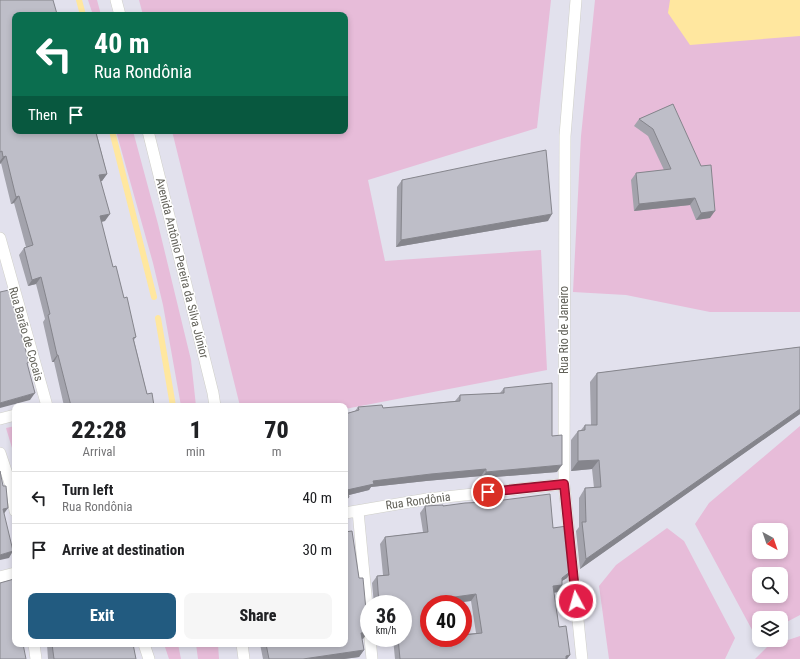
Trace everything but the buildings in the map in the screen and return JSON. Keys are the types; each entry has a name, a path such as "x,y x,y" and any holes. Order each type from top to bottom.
{"street":[{"path":"116,0 119,12"},
{"name":"Rua Rio de Janeiro","path":"576,0 565,136 564,484 582,659"},
{"name":"Avenida Antônio Pereira da Silva Júnior","path":"149,134 213,393 214,403"},
{"name":"Rua Barão de Cocais","path":"0,238 4,268 45,403"},
{"path":"0,419 12,416"},
{"path":"0,453 12,479"},
{"name":"Rua Rondônia","path":"348,513 427,499 564,484"},
{"path":"358,511 366,595"},
{"path":"0,577 12,574"},
{"path":"34,647 36,659"},
{"path":"145,647 149,659"},
{"path":"242,647 244,659"},
{"path":"371,647 372,659"}],"shaded area":[{"path":"88,0 97,0 100,12 92,12"},
{"path":"139,0 551,0 537,128 368,180 385,261 541,250 547,370 348,408 348,403 239,403 173,134 348,134 348,12 142,12"},
{"path":"595,0 800,0 800,312 710,312 626,295 573,292 581,136"},
{"path":"670,0 800,0 800,36 690,45 668,13"},
{"path":"117,134 134,134 158,224 191,360 196,403 180,403 163,305 153,263"},
{"path":"800,426 800,615 788,621 788,611 752,611 752,630 695,524 709,503"},
{"path":"12,427 12,448 6,428"},
{"path":"667,528 684,541 735,638 725,659 609,659 599,586 616,565"},
{"path":"800,636 800,659 755,659 767,647 788,647 788,640"},
{"path":"165,647 179,647 181,659 169,659"},
{"path":"196,647 218,647 219,659 198,659"}],"waterway":[{"path":"79,0 82,12"},
{"path":"113,134 154,297"},
{"path":"158,318 172,403"}],"route":[{"path":"488,492 564,484 576,601"}]}
